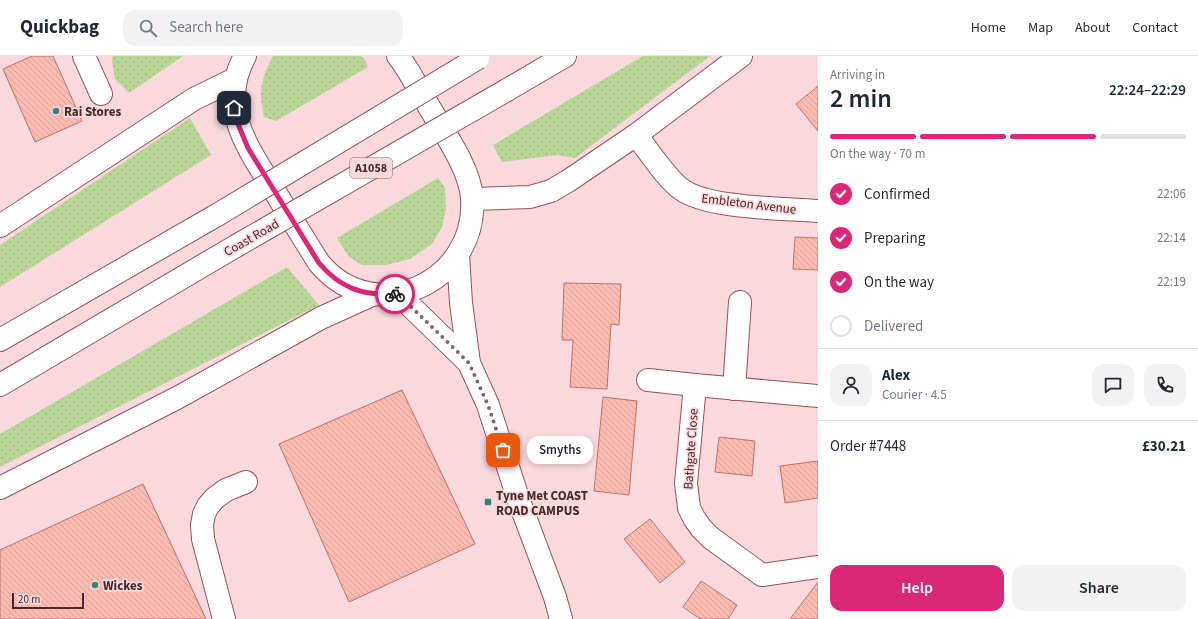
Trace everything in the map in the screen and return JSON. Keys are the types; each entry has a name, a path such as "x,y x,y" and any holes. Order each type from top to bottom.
{"main road":[{"path":"84,56 101,94"},
{"path":"245,56 235,79 234,108 243,138 319,263 338,282 362,292 374,294 398,294 413,290 437,276 449,266 458,254 470,227 473,199 470,182 455,152 398,56"},
{"name":"Coast Road","path":"0,385 236,246 565,56"},
{"path":"473,199 530,197 551,191 636,135 741,56"},
{"path":"0,340 217,215 479,57"},
{"path":"0,226 194,99 235,79"},
{"name":"Embleton Avenue","path":"636,135 669,178 690,195 703,200 720,203 818,211"},
{"path":"458,254 461,303 469,363 488,405 523,513 555,597 561,619"},
{"path":"0,488 177,398 321,318 374,294"},
{"path":"398,294 469,363"},
{"path":"734,388 740,302"},
{"path":"648,380 818,396"},
{"name":"Bathgate Close","path":"694,385 686,483 689,508 694,518 711,538 762,576 818,567"},
{"path":"224,619 203,539 202,525 204,514 208,506 215,498 226,490 246,482"}],"green space":[{"path":"113,56 183,56 129,93 115,79 112,61"},
{"path":"273,56 361,56 368,67 276,121 264,117 261,100 263,79"},
{"path":"643,56 710,56 575,158 557,155 502,162 493,145"},
{"path":"190,118 211,155 0,287 0,245"},
{"path":"438,178 445,188 446,209 442,227 432,244 410,259 386,265 362,265 348,256 337,238"},
{"path":"287,267 319,305 0,467 0,434"}],"building":[{"path":"32,56 53,56 82,121 35,142 3,69"},
{"path":"818,86 818,131 796,104"},
{"path":"795,237 818,238 818,270 793,269"},
{"path":"564,283 621,284 619,325 611,324 607,389 570,387 573,340 562,340"},
{"path":"402,390 475,544 349,602 279,444"},
{"path":"603,397 637,401 629,495 594,491"},
{"path":"719,437 755,441 752,476 715,472"},
{"path":"818,461 818,498 785,503 780,466"},
{"name":"Wickes","path":"143,484 206,619 0,619 0,550"},
{"path":"650,519 685,562 660,583 624,539"},
{"path":"701,581 737,605 728,619 700,619 683,607"},
{"path":"818,582 818,619 790,619"}],"way so far":[{"path":"395,294 398,294 420,313 469,363 488,405 503,450"}],"place":[{"name":"Rai Stores","path":"56,111"},
{"name":"Smyths","path":"503,450"},
{"name":"Tyne Met COAST ROAD CAMPUS","path":"488,502"},
{"name":"Wickes","path":"95,585"}],"route":[{"path":"234,108 238,124 248,148 319,263 338,282 350,288 374,294 395,294"}]}
